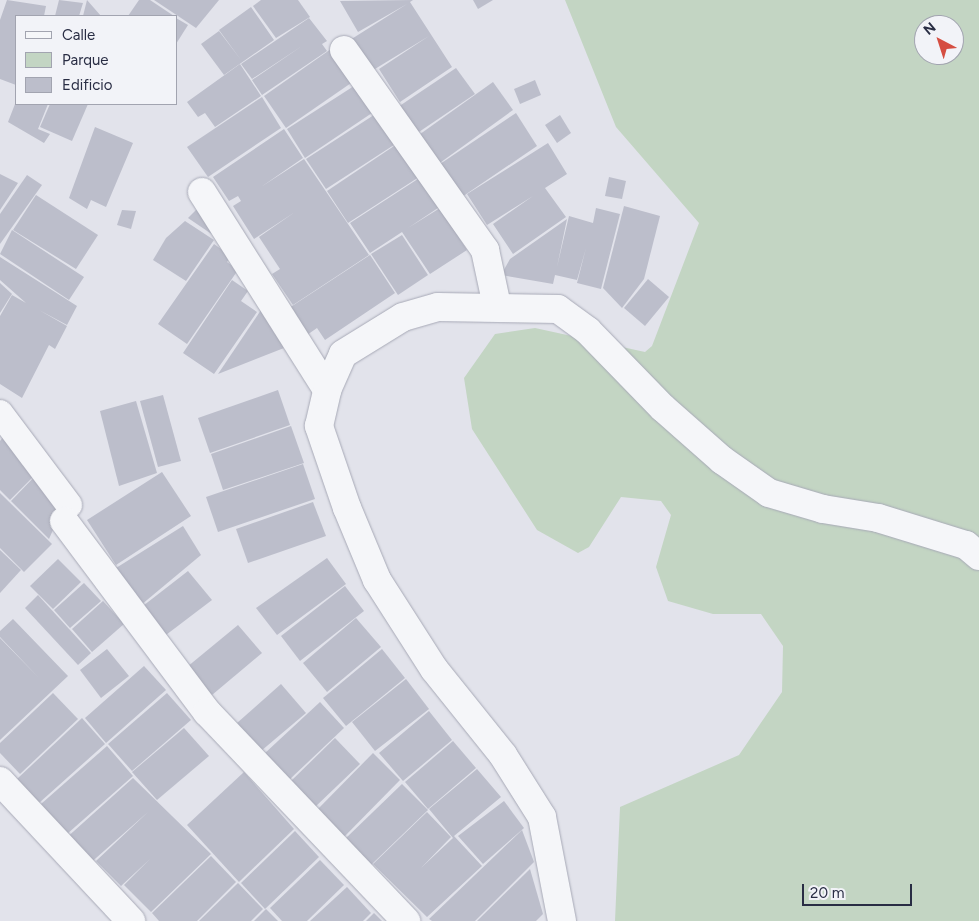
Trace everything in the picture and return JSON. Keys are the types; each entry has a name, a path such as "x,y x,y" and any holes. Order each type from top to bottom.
{"street":[{"path":"344,50 485,250 497,306"},
{"path":"202,192 327,390"},
{"path":"562,921 542,817 503,755 434,669 378,580 319,426 327,390 343,354 403,317 438,307 497,306 558,309 588,331 663,408 722,460 769,493 823,509 878,518 966,544 979,556"},
{"path":"0,413 66,513 207,712 406,921"},
{"path":"0,781 131,921"}],"green space":[{"path":"565,0 979,0 979,921 615,921 620,807 739,755 782,692 783,646 761,614 713,614 668,601 656,567 671,515 661,501 621,497 589,547 578,553 537,530 472,429 464,378 495,334 535,328 645,352 652,346 699,223 616,127"}],"building":[{"path":"7,0 46,6 44,15 15,15 15,85 0,79 0,20"},
{"path":"59,0 83,3 79,15 55,15"},
{"path":"87,0 100,15 83,15"},
{"path":"139,0 150,0 172,15 129,15"},
{"path":"154,0 219,0 196,28"},
{"path":"261,0 298,0 310,17 276,38 253,6"},
{"path":"413,0 410,2 452,67 400,102 379,69 429,36 370,72 350,40 407,4 358,32 340,1"},
{"path":"473,0 493,0 478,9"},
{"path":"251,7 274,40 224,75 201,44 219,31 241,60 219,30"},
{"path":"309,18 327,41 322,44 327,51 262,95 252,80 302,46 252,79 241,64"},
{"path":"178,19 188,25 178,41"},
{"path":"331,49 354,81 286,128 264,96"},
{"path":"240,64 261,96 215,127 205,113 198,117 187,102"},
{"path":"456,68 475,94 413,136 395,109"},
{"path":"535,80 541,95 520,104 514,89"},
{"path":"493,82 513,110 437,165 416,137"},
{"path":"354,86 372,113 305,158 287,129"},
{"path":"262,97 281,128 208,177 187,147"},
{"path":"15,104 48,105 38,129 50,134 44,143 8,122"},
{"path":"50,105 88,105 72,141 40,127"},
{"path":"377,113 397,143 326,189 306,159"},
{"path":"516,113 537,146 459,199 437,166"},
{"path":"560,115 571,133 557,143 545,125"},
{"path":"95,127 133,143 106,207 91,200 87,209 69,198"},
{"path":"284,129 303,158 261,187 304,159 369,255 293,305 272,274 280,269 259,237 295,212 254,239 233,206 241,201 238,196 229,201 213,177"},
{"path":"548,143 567,174 545,188 566,217 513,254 493,224 533,196 487,225 467,194"},
{"path":"397,144 419,177 348,223 327,191"},
{"path":"0,174 18,183 0,210"},
{"path":"27,175 42,185 0,244 0,214"},
{"path":"424,175 444,204 408,228 440,208 467,250 430,274 402,232 370,253 350,223"},
{"path":"609,177 626,181 622,199 605,196"},
{"path":"36,195 98,235 76,269 13,230"},
{"path":"624,206 660,216 644,279 622,308 603,288"},
{"path":"198,208 218,227 213,235 188,218"},
{"path":"596,208 620,214 601,289 577,283 586,248 577,280 555,275 553,284 501,275 510,259 567,219 557,267 569,216 593,223"},
{"path":"122,210 136,211 131,229 117,225"},
{"path":"185,221 214,240 186,281 153,260 166,238"},
{"path":"12,230 84,277 69,300 0,254"},
{"path":"402,235 428,275 398,295 371,254"},
{"path":"214,244 231,256 227,262 238,270 187,344 158,324"},
{"path":"370,255 395,293 325,340 317,328 307,335 289,308"},
{"path":"0,257 77,306 67,325 39,310 67,326 55,349 49,345 22,398 0,384 0,316 12,295 26,303 0,280"},
{"path":"648,279 669,297 645,326 624,308"},
{"path":"232,280 248,291 241,301 257,312 214,374 183,353"},
{"path":"0,283 12,294 0,313"},
{"path":"263,307 284,348 218,374"},
{"path":"278,390 290,425 210,453 198,418"},
{"path":"163,395 181,461 158,467 140,401"},
{"path":"136,401 157,473 119,486 100,411"},
{"path":"291,426 304,463 223,490 211,454"},
{"path":"3,437 38,472 10,500 0,490 0,441"},
{"path":"303,464 315,499 218,532 206,497"},
{"path":"162,472 191,516 116,565 87,520"},
{"path":"38,473 64,505 49,539 11,501"},
{"path":"0,493 52,544 24,572 0,548"},
{"path":"313,502 326,536 248,563 236,529"},
{"path":"183,526 201,555 141,605 116,568"},
{"path":"0,550 21,570 0,593"},
{"path":"327,558 346,584 277,635 256,608"},
{"path":"58,559 81,582 53,609 30,586"},
{"path":"188,571 212,600 162,638 139,609"},
{"path":"84,583 101,601 70,628 54,610"},
{"path":"345,586 364,611 300,661 281,636"},
{"path":"38,595 91,653 78,665 25,608"},
{"path":"103,601 124,624 92,652 72,629"},
{"path":"356,618 381,647 327,692 303,663"},
{"path":"13,619 68,676 0,740 0,638 39,678 0,637 0,631"},
{"path":"238,625 262,653 212,695 187,667"},
{"path":"107,649 129,676 101,698 80,670"},
{"path":"382,649 405,678 346,726 323,698"},
{"path":"144,666 166,690 106,743 85,718"},
{"path":"406,679 429,709 375,751 352,722"},
{"path":"281,684 306,713 261,751 237,723"},
{"path":"53,693 78,719 20,774 0,753 0,743"},
{"path":"167,693 191,720 132,771 108,744"},
{"path":"320,702 344,728 289,780 264,754"},
{"path":"429,711 452,740 403,781 379,753"},
{"path":"82,718 105,744 39,803 17,779"},
{"path":"184,728 209,756 157,800 132,772"},
{"path":"335,738 360,764 314,808 290,782"},
{"path":"453,741 476,768 428,809 405,782"},
{"path":"107,746 133,776 67,834 41,804"},
{"path":"373,753 400,780 343,838 316,811"},
{"path":"477,769 501,797 454,836 482,866 427,917 373,864 427,812 451,837 421,868 453,838 429,809"},
{"path":"244,772 294,829 239,882 187,825"},
{"path":"133,778 211,854 151,912 124,885 150,859 121,886 96,861 148,812 87,866 64,840"},
{"path":"402,784 428,810 371,865 345,839"},
{"path":"504,801 524,828 483,864 458,836"},
{"path":"522,830 534,862 475,921 432,921 429,919"},
{"path":"295,831 319,857 265,909 241,883"},
{"path":"211,856 236,882 197,921 159,921 152,913"},
{"path":"320,860 344,885 307,921 282,921 270,908"},
{"path":"530,869 543,914 536,921 477,921"},
{"path":"238,883 263,909 251,921 199,921"},
{"path":"347,887 371,913 363,921 310,921"},
{"path":"266,909 278,921 254,921"},
{"path":"374,913 382,921 366,921"}]}
